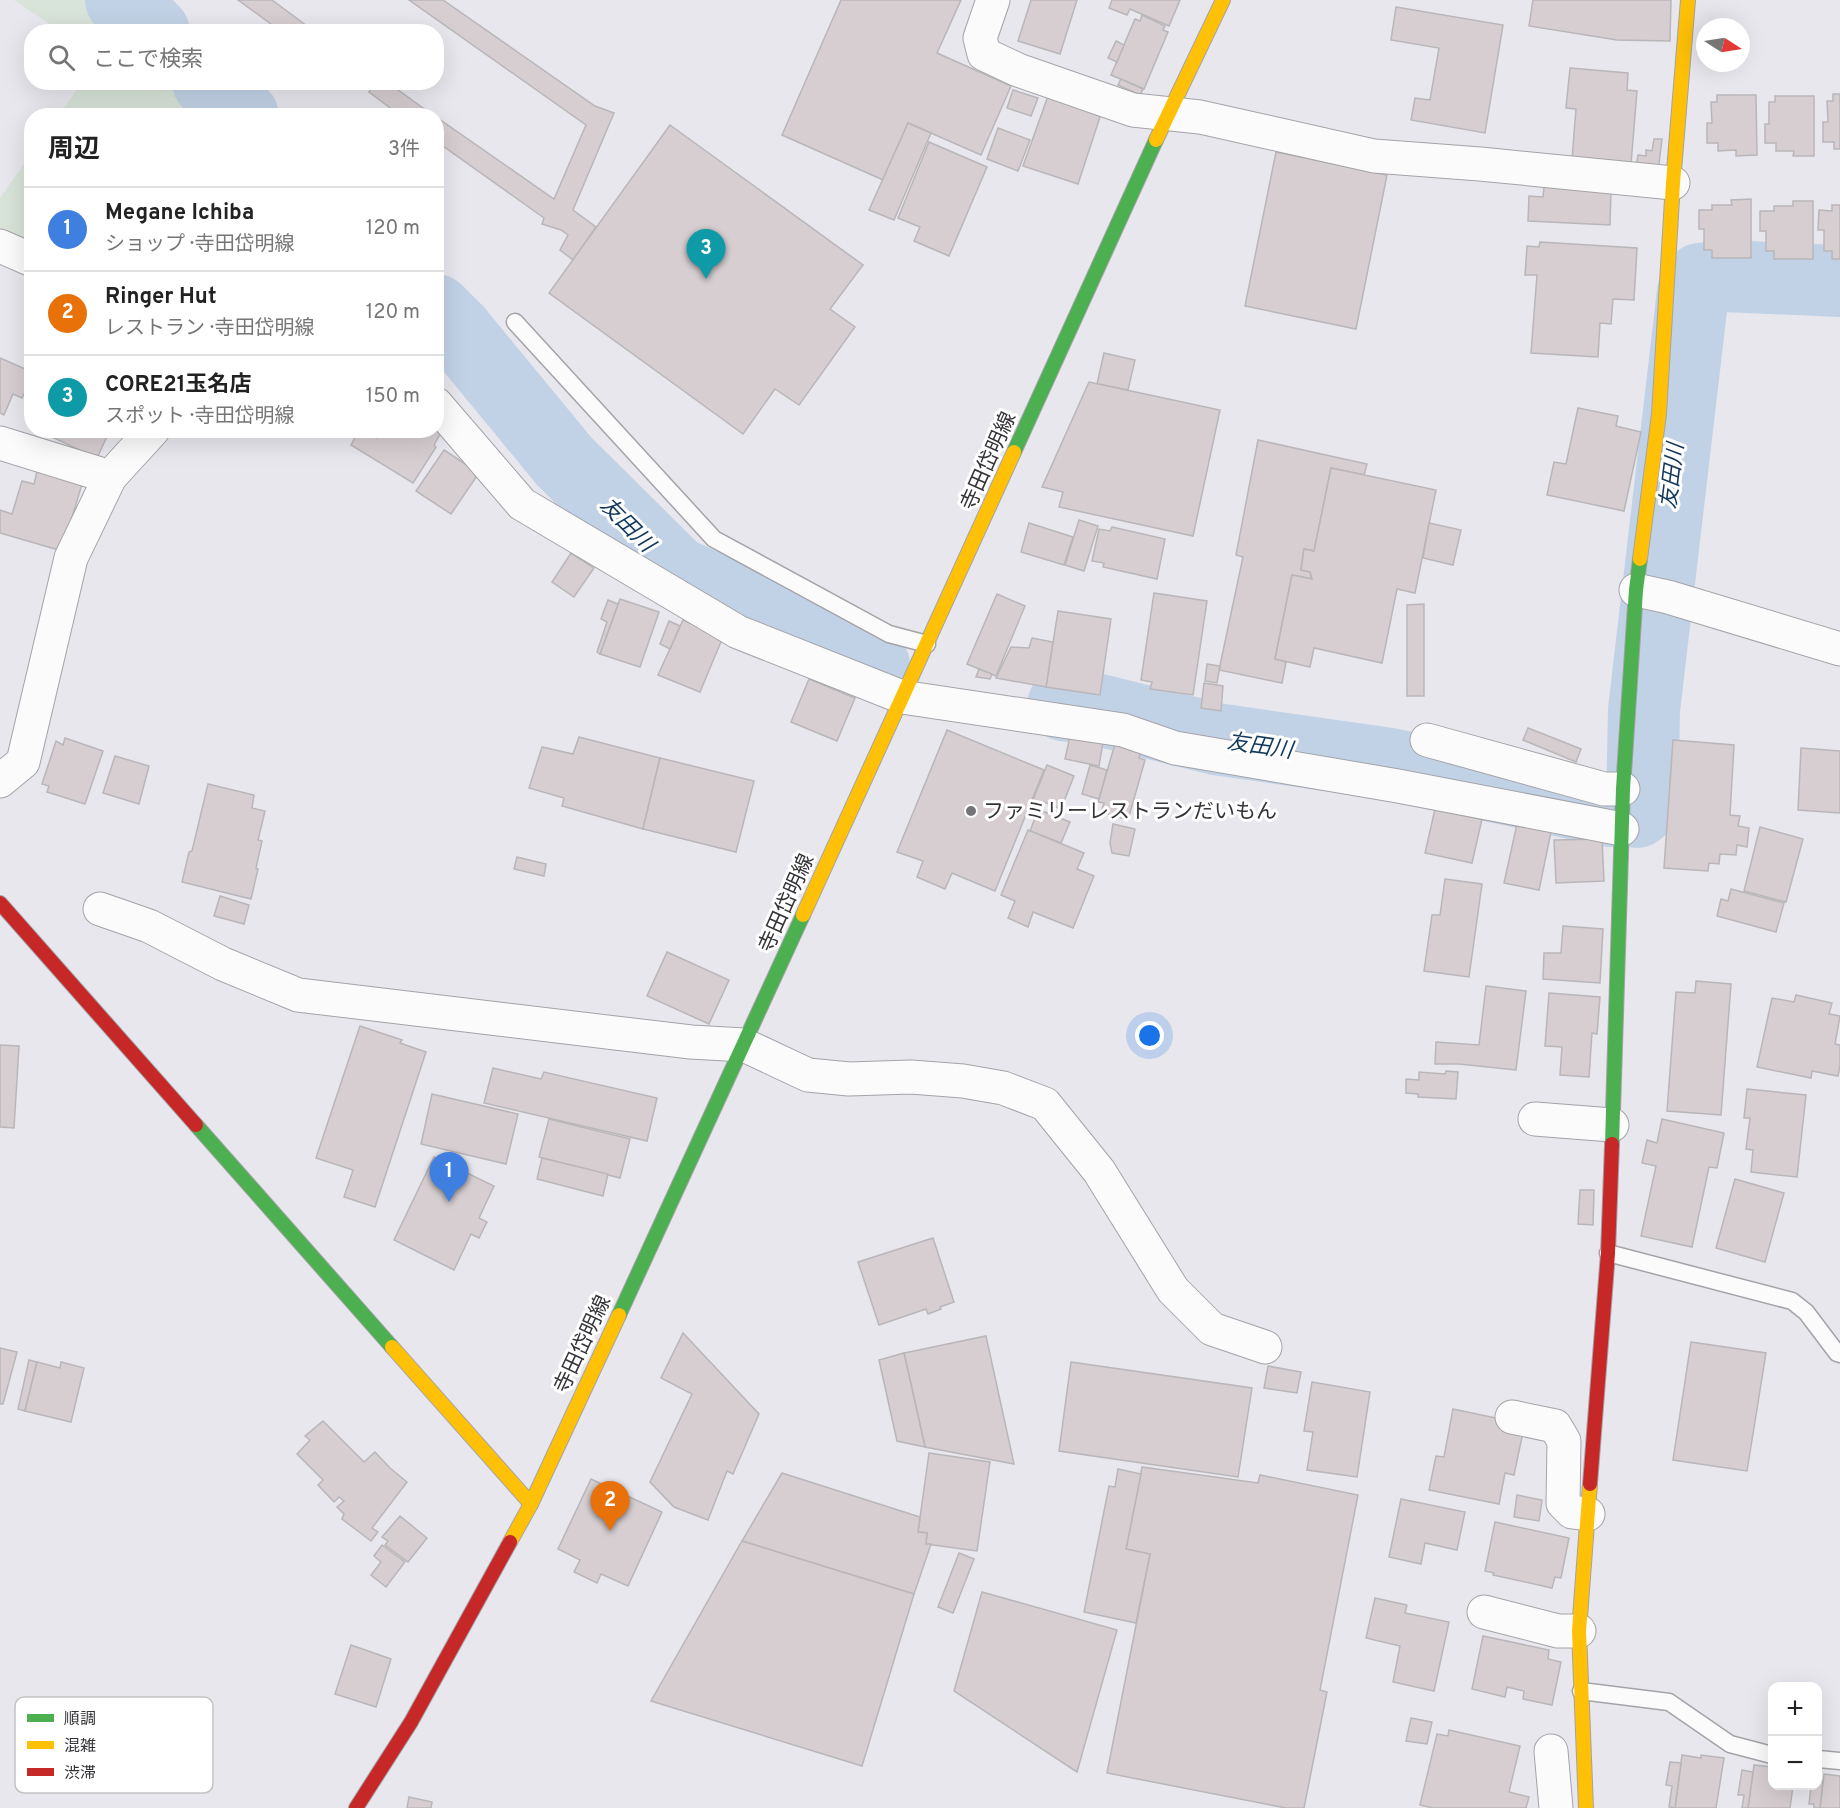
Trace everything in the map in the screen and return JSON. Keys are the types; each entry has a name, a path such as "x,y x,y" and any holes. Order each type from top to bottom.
{"street":[{"path":"993,0 980,38 984,54 1018,70 1133,110 1200,117 1374,156 1673,183"},
{"name":"寺田岱明線","path":"356,1808 411,1722 531,1504 744,1045 1168,114 1223,0"},
{"path":"1586,1808 1580,1631 1608,1253 1623,789 1652,593 1659,414 1673,183 1688,0"},
{"path":"0,246 24,256"},
{"path":"444,413 522,504 738,632 902,697 1123,730 1175,748 1398,786 1622,829"},
{"path":"0,781 23,762 71,558 110,477 146,438"},
{"path":"0,443 110,477"},
{"path":"1652,593 1840,649"},
{"path":"1427,740 1604,789 1623,789"},
{"path":"0,903 531,1504"},
{"path":"100,909 150,926 223,964 298,995 691,1042 744,1045 808,1075 849,1079 911,1077 963,1081 1003,1088 1044,1104 1099,1171 1173,1290 1212,1329 1265,1347"},
{"path":"1535,1119 1612,1125"},
{"path":"1512,1417 1555,1426 1564,1442 1563,1503 1572,1512 1588,1515"},
{"path":"1484,1612 1558,1631 1580,1631"},
{"path":"1551,1751 1556,1808"}],"lane":[{"path":"515,322 714,539 889,634 927,644"},
{"path":"1608,1253 1792,1301 1806,1312 1840,1354"},
{"path":"1581,1691 1669,1702 1730,1744 1768,1754"},
{"path":"1822,1759 1840,1761"}],"shaded area":[{"path":"14,0 107,0 133,24 50,24"},
{"path":"76,90 200,90 220,108 64,108"},
{"path":"24,164 24,242 0,229 0,198"}],"building":[{"path":"238,0 272,0 304,24 271,24"},
{"path":"409,0 443,0 595,106 614,113 573,210 596,227 573,260 560,250 568,235 561,230 542,224 544,218 444,147 444,123 554,199 586,125"},
{"path":"841,0 961,0 937,53 1011,86 981,155 908,123 883,180 782,135"},
{"path":"1031,0 1077,0 1060,54 1018,41"},
{"path":"1112,0 1180,0 1169,26 1130,9 1127,15 1109,8"},
{"path":"1533,0 1671,0 1670,41 1617,40 1529,26"},
{"path":"1396,7 1503,25 1485,133 1411,120 1415,98 1430,100 1439,48 1391,40"},
{"path":"1142,15 1165,26 1163,30 1168,32 1144,89 1111,75 1135,19 1140,21"},
{"path":"1116,41 1124,45 1117,62 1108,58"},
{"path":"1570,68 1628,73 1627,90 1637,91 1631,164 1572,159 1576,109 1566,108"},
{"path":"1121,79 1143,89 1140,95 1118,85"},
{"path":"370,90 398,90 423,108 390,108 369,92"},
{"path":"1013,90 1038,98 1031,116 1007,108"},
{"path":"1833,94 1840,94 1840,149 1834,149 1834,142 1823,142 1823,122 1828,122 1827,101 1833,101"},
{"path":"1717,95 1756,95 1757,155 1736,156 1736,150 1718,151 1718,143 1707,143 1707,123 1712,123 1711,102 1717,102"},
{"path":"1048,96 1101,114 1078,184 1023,166"},
{"path":"1775,96 1814,96 1814,156 1793,156 1794,151 1776,151 1776,143 1765,143 1765,124 1769,124 1769,102 1775,102"},
{"path":"908,123 931,133 894,220 869,210"},
{"path":"670,125 863,265 830,309 855,327 799,405 775,389 743,434 549,293"},
{"path":"998,128 1030,140 1018,171 987,159"},
{"path":"1654,139 1662,139 1658,172 1636,169 1638,155 1646,156 1646,150 1652,151"},
{"path":"929,142 987,167 949,256 914,241 920,227 898,218"},
{"path":"1276,152 1387,175 1356,329 1245,306"},
{"path":"1544,187 1611,189 1610,225 1528,221 1529,196 1543,197"},
{"path":"1751,199 1751,258 1712,258 1712,250 1704,250 1704,229 1699,229 1699,210 1712,210 1712,205 1732,205 1731,200"},
{"path":"1793,201 1813,201 1813,259 1774,259 1774,251 1766,251 1766,231 1760,231 1760,211 1774,211 1774,206 1793,206"},
{"path":"1832,205 1840,205 1840,259 1832,259 1832,251 1824,251 1824,230 1818,230 1819,210 1832,211"},
{"path":"1540,242 1637,248 1634,300 1613,299 1611,324 1600,323 1598,357 1531,353 1537,275 1525,275 1527,246 1539,247"},
{"path":"1104,353 1135,360 1128,390 1097,384"},
{"path":"0,358 24,368 24,394 22,398 13,394 4,415 0,413"},
{"path":"1089,382 1220,410 1193,536 1059,507 1063,492 1042,487"},
{"path":"1578,408 1618,416 1616,426 1641,432 1624,511 1547,495 1554,462 1566,464"},
{"path":"54,438 106,438 97,458"},
{"path":"355,438 438,438 434,445 436,447 413,483 351,445"},
{"path":"1258,440 1367,464 1364,475 1331,468 1314,551 1304,549 1301,570 1310,572 1312,579 1292,575 1275,659 1286,662 1282,683 1219,670 1243,557 1236,555"},
{"path":"444,450 479,473 451,514 416,491"},
{"path":"1331,468 1436,490 1415,593 1397,589 1382,663 1314,648 1310,667 1275,659 1292,575 1312,579 1310,572 1301,570 1304,549 1314,551"},
{"path":"37,471 82,484 62,551 0,533 0,510 12,514 22,481 34,484"},
{"path":"1079,520 1098,526 1084,571 1065,565"},
{"path":"1029,523 1073,537 1064,565 1021,552"},
{"path":"1429,523 1461,530 1453,565 1423,558"},
{"path":"1112,527 1165,539 1157,579 1103,567 1104,563 1092,561 1099,529 1110,531"},
{"path":"571,553 594,568 574,597 552,582"},
{"path":"1154,593 1207,601 1193,695 1150,689 1152,682 1141,680"},
{"path":"997,594 1025,606 996,676 967,664"},
{"path":"620,599 659,612 640,667 600,654"},
{"path":"608,600 618,604 600,654 597,652 607,622 601,619"},
{"path":"1424,604 1424,696 1407,696 1407,605"},
{"path":"1058,611 1111,619 1100,695 1046,687"},
{"path":"683,620 723,637 700,692 658,675"},
{"path":"669,621 680,626 670,649 660,644"},
{"path":"1032,638 1053,642 1046,687 996,678 1011,647 1029,648"},
{"path":"1207,664 1220,666 1217,683 1205,681"},
{"path":"979,669 992,674 990,679 976,677"},
{"path":"809,679 855,698 837,741 791,722"},
{"path":"1204,683 1223,686 1221,711 1201,708"},
{"path":"1528,728 1581,749 1576,762 1523,740"},
{"name":"ファミリーレストランだいもん","path":"947,730 1044,770 995,891 952,873 945,889 917,877 923,861 897,852"},
{"path":"1070,736 1103,742 1099,766 1065,759"},
{"path":"579,737 660,758 643,829 562,806 564,798 529,788 542,747 573,754"},
{"path":"65,738 103,751 85,804 47,792 49,786 42,784 56,741 63,745"},
{"path":"1673,740 1734,745 1730,815 1740,816 1738,826 1749,828 1747,847 1737,845 1736,855 1720,854 1719,864 1709,863 1708,871 1664,868"},
{"path":"1115,744 1141,751 1139,758 1145,760 1128,820 1101,812 1104,803 1098,802"},
{"path":"1801,748 1840,751 1840,813 1798,810"},
{"path":"115,756 149,766 139,804 103,793"},
{"path":"660,758 754,781 736,852 643,829"},
{"path":"1047,765 1074,776 1061,809 1044,802 1040,810 1070,822 1061,843 1030,831 1035,818 1027,815"},
{"path":"1090,765 1107,770 1099,799 1082,794"},
{"path":"208,784 254,795 252,808 265,811 258,840 262,841 251,899 182,882"},
{"path":"1435,809 1482,819 1472,863 1425,853"},
{"path":"1113,824 1135,829 1129,856 1112,853 1110,843"},
{"path":"1517,824 1551,832 1539,890 1504,883"},
{"path":"1760,827 1803,839 1786,902 1744,891"},
{"path":"1028,830 1084,853 1077,869 1094,876 1073,928 1033,912 1028,927 1008,918 1015,901 1001,895"},
{"path":"1602,839 1604,881 1556,883 1554,840"},
{"path":"517,857 546,864 544,876 514,869"},
{"path":"1445,879 1482,884 1469,977 1424,971 1432,915 1440,915"},
{"path":"1731,889 1784,903 1776,932 1717,916 1721,899 1728,901"},
{"path":"220,896 249,905 244,924 214,916"},
{"path":"1563,926 1603,929 1600,983 1543,979 1544,953 1561,953"},
{"path":"667,952 729,980 709,1024 647,996"},
{"path":"1696,981 1731,984 1721,1115 1667,1111 1676,992 1695,993"},
{"path":"1486,986 1526,991 1516,1070 1435,1064 1436,1042 1479,1045"},
{"path":"1549,993 1600,997 1597,1034 1592,1033 1589,1077 1560,1075 1562,1047 1545,1046"},
{"path":"1796,995 1832,1003 1829,1014 1840,1016 1835,1044 1840,1045 1838,1076 1812,1071 1811,1078 1757,1067 1772,998 1794,1002"},
{"path":"360,1026 402,1040 400,1043 426,1052 375,1207 344,1197 353,1170 316,1158"},
{"path":"0,1045 19,1046 14,1128 0,1127"},
{"path":"493,1068 541,1079 544,1072 657,1098 647,1141 484,1103"},
{"path":"1446,1071 1458,1072 1456,1099 1418,1097 1418,1094 1406,1093 1406,1079 1419,1080 1419,1072 1445,1074"},
{"path":"1747,1089 1806,1095 1797,1177 1751,1172 1753,1150 1746,1149 1750,1118 1744,1118"},
{"path":"432,1094 518,1114 506,1164 421,1144"},
{"path":"549,1119 630,1139 620,1178 539,1157"},
{"path":"1662,1119 1724,1133 1717,1168 1709,1167 1692,1247 1641,1236 1656,1166 1642,1163 1647,1140 1657,1143"},
{"path":"434,1157 494,1186 479,1218 487,1222 479,1238 471,1234 454,1270 394,1240"},
{"path":"542,1158 608,1174 603,1196 537,1179"},
{"path":"1735,1179 1784,1193 1765,1262 1716,1248"},
{"path":"1580,1190 1594,1190 1593,1225 1578,1224"},
{"path":"933,1238 954,1302 928,1314 926,1309 879,1325 858,1262"},
{"path":"683,1333 759,1414 733,1474 727,1471 708,1520 674,1507 650,1482 692,1394 661,1378"},
{"path":"986,1336 1014,1464 925,1447 904,1353"},
{"path":"1691,1342 1766,1353 1747,1471 1673,1460"},
{"path":"0,1348 17,1352 3,1404 0,1404"},
{"path":"904,1353 925,1447 897,1441 879,1360"},
{"path":"29,1360 37,1362 25,1411 18,1409"},
{"path":"37,1362 60,1368 61,1362 84,1368 71,1422 25,1411"},
{"path":"1071,1362 1252,1388 1238,1477 1059,1451"},
{"path":"1268,1366 1301,1372 1297,1393 1264,1388"},
{"path":"1312,1382 1370,1392 1357,1477 1307,1470 1313,1432 1304,1431"},
{"path":"1453,1409 1505,1420 1523,1432 1514,1475 1505,1473 1499,1504 1429,1490 1436,1456 1444,1457"},
{"path":"323,1421 364,1462 375,1452 407,1482 372,1528 378,1532 371,1541 342,1519 344,1514 337,1507 344,1501 339,1497 334,1502 318,1485 323,1480 297,1454 310,1440 305,1436"},
{"path":"929,1453 990,1462 977,1551 926,1544 927,1533 918,1532"},
{"path":"1142,1467 1258,1483 1260,1475 1358,1495 1320,1690 1327,1692 1304,1808 1286,1808 1107,1773 1150,1554 1126,1549"},
{"path":"1118,1469 1141,1474 1126,1549 1150,1554 1136,1623 1084,1612 1109,1486 1115,1487"},
{"path":"782,1473 920,1517 918,1532 927,1533 926,1544 931,1544 914,1594 742,1541"},
{"path":"591,1479 662,1512 628,1586 601,1574 597,1583 574,1572 580,1560 558,1549"},
{"path":"1517,1495 1542,1500 1539,1521 1514,1517"},
{"path":"1401,1499 1465,1512 1457,1550 1425,1543 1421,1564 1389,1557"},
{"path":"400,1516 427,1538 408,1562 385,1545 388,1541 382,1537"},
{"path":"1495,1522 1569,1538 1561,1578 1555,1577 1552,1588 1493,1575 1494,1573 1485,1571"},
{"path":"742,1541 914,1594 862,1766 651,1701"},
{"path":"382,1545 405,1562 386,1587 371,1575 381,1562 374,1556"},
{"path":"959,1553 974,1559 953,1613 938,1607"},
{"path":"982,1592 1117,1630 1077,1772 954,1691"},
{"path":"1375,1598 1407,1605 1405,1613 1449,1622 1434,1691 1393,1682 1400,1646 1366,1638"},
{"path":"1483,1636 1549,1650 1548,1659 1561,1662 1552,1705 1523,1699 1524,1691 1507,1687 1505,1697 1472,1689"},
{"path":"351,1645 391,1659 376,1707 335,1694"},
{"path":"1411,1718 1432,1722 1427,1744 1406,1741"},
{"path":"1449,1730 1520,1746 1509,1792 1529,1797 1526,1808 1433,1808 1420,1805 1437,1734 1448,1736"},
{"path":"1682,1755 1724,1758 1716,1808 1675,1808"},
{"path":"1670,1762 1681,1763 1675,1808 1669,1807 1672,1786 1666,1785"},
{"path":"1754,1765 1768,1767 1768,1790 1792,1790 1790,1808 1748,1808"},
{"path":"1742,1770 1753,1772 1748,1808 1742,1808 1744,1795 1738,1795"},
{"path":"1824,1774 1840,1776 1840,1808 1820,1808"},
{"path":"1811,1790 1822,1790 1820,1808 1814,1808 1814,1804 1809,1804"},
{"path":"409,1797 432,1802 431,1808 407,1808"}],"waterway":[{"name":"友田川","path":"121,0 146,24"},
{"name":"友田川","path":"216,90 235,108"},
{"name":"友田川","path":"1637,812 1642,808 1644,710 1693,292 1700,279 1724,276 1840,281"},
{"name":"友田川","path":"444,318 564,461 676,572 874,665"},
{"name":"友田川","path":"1063,705 1099,710 1216,739 1390,764 1609,811"}],"traffic: fast":[{"path":"1014,452 1156,140"},
{"path":"1612,1144 1623,789 1640,559"},
{"path":"619,1315 803,915"},
{"path":"196,1125 392,1347"}],"traffic: slow":[{"path":"1156,140 1223,0"},
{"path":"1640,559 1659,414 1673,183 1688,0"},
{"path":"803,915 1014,452"},
{"path":"510,1542 531,1504 619,1315"},
{"path":"392,1347 531,1504"},
{"path":"1586,1808 1579,1631 1590,1484"}],"traffic: jam":[{"path":"0,903 196,1125"},
{"path":"1590,1484 1608,1253 1612,1144"},
{"path":"356,1808 411,1722 510,1542"}],"place":[{"name":"CORE21玉名店","path":"706,279"},
{"name":"ファミリーレストランだいもん","path":"971,811"},
{"name":"Megane Ichiba","path":"449,1202"},
{"name":"Ringer Hut","path":"610,1531"}]}
